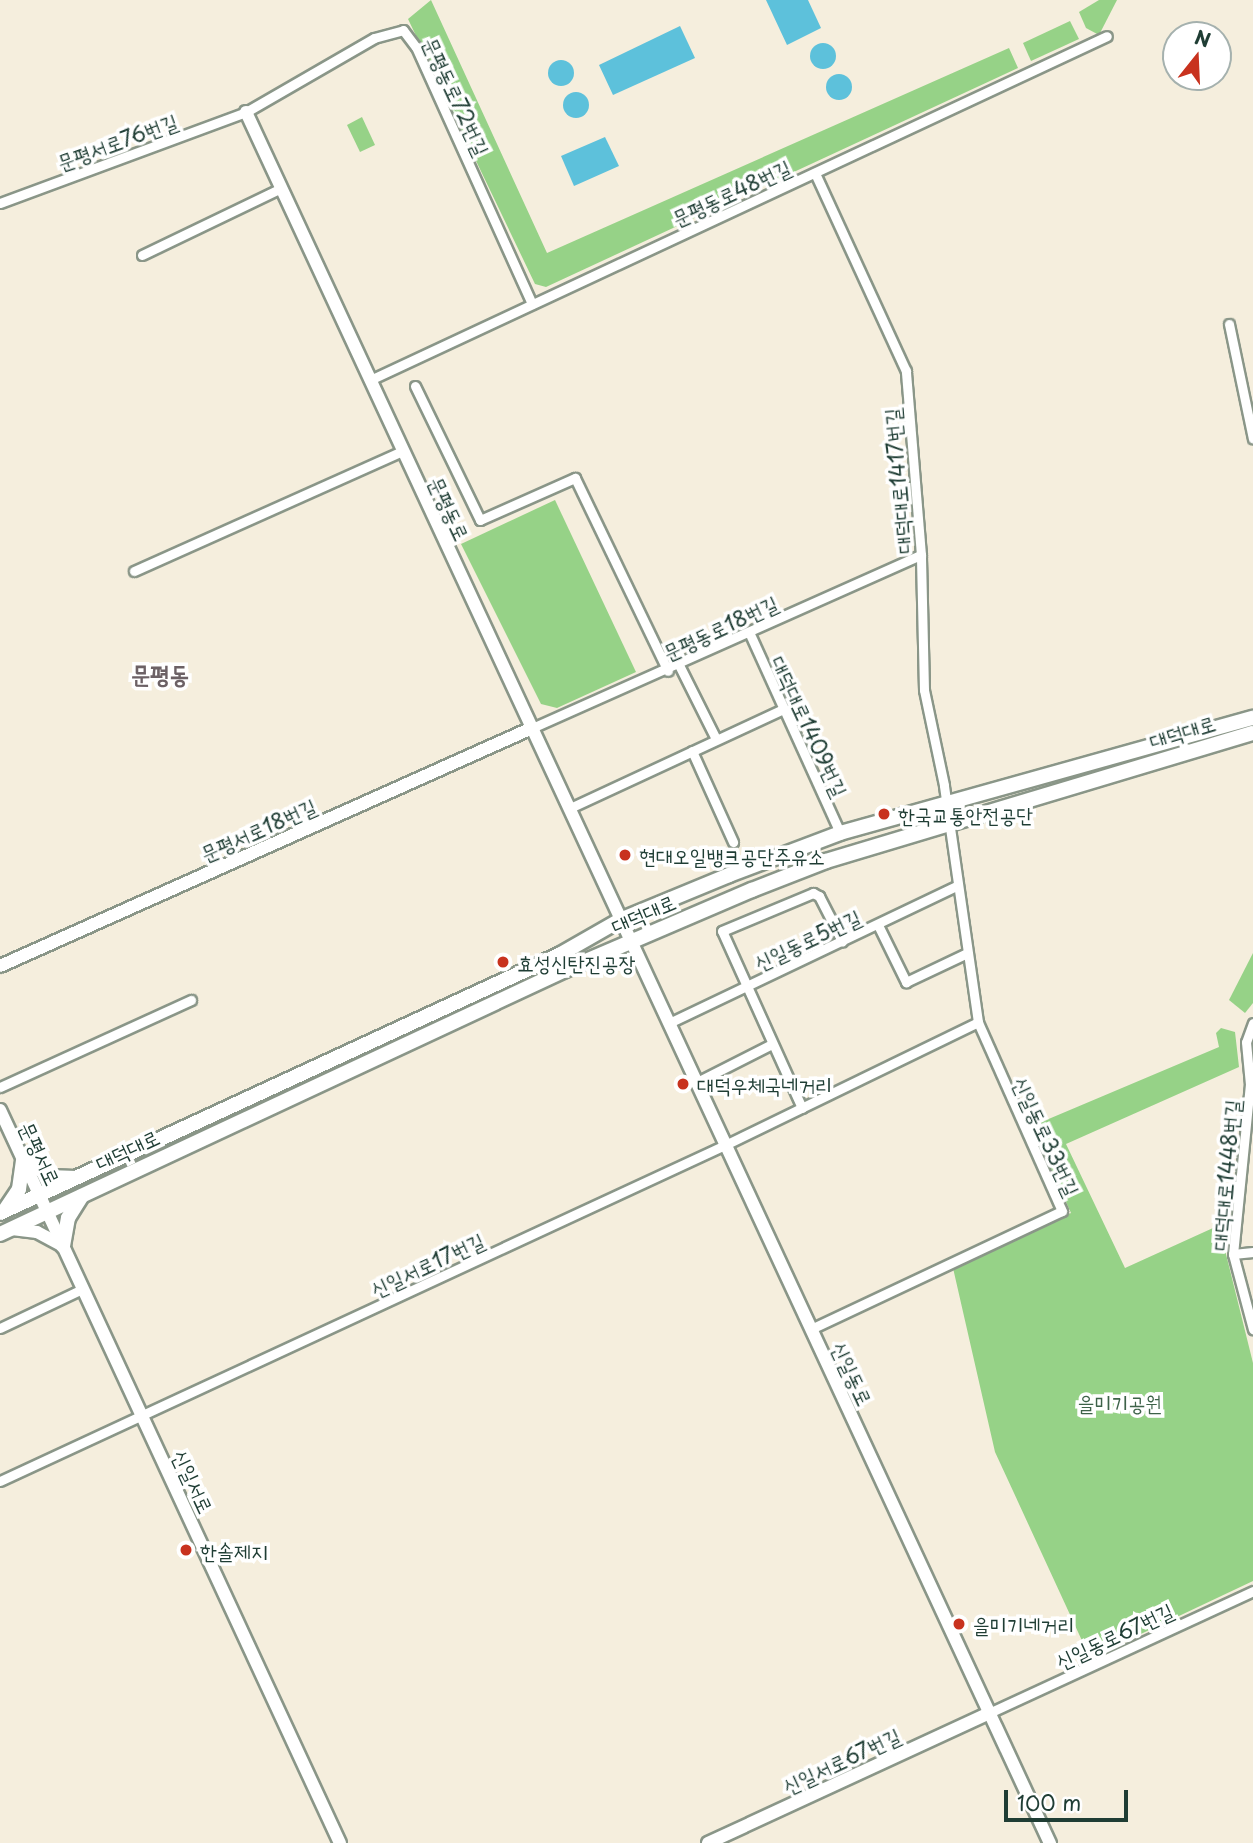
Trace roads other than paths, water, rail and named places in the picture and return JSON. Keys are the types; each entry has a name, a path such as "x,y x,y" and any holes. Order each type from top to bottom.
{"main road":[{"name":"문평동로","path":"246,112 620,920"},
{"name":"대덕대로","path":"6,1232 47,1212 85,1184 559,955 620,920 841,833 1253,718"},
{"name":"문평서로18번길","path":"0,966 532,728"},
{"name":"대덕대로","path":"2,1212 40,1196 85,1184 628,942 826,861 1253,733"},
{"name":"신일동로","path":"620,920 1050,1843"},
{"name":"문평서로","path":"0,1110 47,1212"},
{"path":"2,1212 19,1189 23,1160 49,1176 85,1184 68,1218 63,1246 37,1232 6,1232"},
{"name":"신일서로","path":"47,1212 340,1843"},
{"name":"신일서로67번길","path":"708,1843 989,1713"}],"street":[{"name":"문평동로72번길","path":"246,112 373,38 394,29 408,34 532,304"},
{"name":"문평동로48번길","path":"370,380 1107,36"},
{"name":"문평서로76번길","path":"0,203 246,112"},
{"name":"대덕대로1417번길","path":"815,173 906,371 921,555 924,690 946,805"},
{"path":"142,255 281,188"},
{"path":"1229,324 1253,439"},
{"path":"415,386 480,520 575,478 667,671"},
{"path":"134,571 402,451"},
{"name":"문평동로18번길","path":"532,728 667,671 921,555"},
{"name":"대덕대로1409번길","path":"749,632 781,710 841,833"},
{"path":"679,665 716,739"},
{"path":"570,808 781,710"},
{"path":"692,751 733,842"},
{"name":"신일동로33번길","path":"811,1329 1062,1210 978,1022 946,805"},
{"name":"신일동로5번길","path":"669,1023 958,885"},
{"path":"803,1108 722,931 813,893 819,896 842,941"},
{"path":"878,925 906,982 967,953"},
{"path":"0,1087 191,1000"},
{"name":"신일서로17번길","path":"0,1480 725,1145 978,1022"},
{"name":"대덕대로1448번길","path":"1253,1023 1246,1042 1252,1084 1233,1254 1253,1329"},
{"path":"697,1082 772,1045"},
{"path":"1233,1254 1253,1252"},
{"path":"0,1328 82,1289"},
{"name":"신일동로67번길","path":"989,1713 1253,1591"}],"water":[{"path":"766,0 808,0 821,28 787,45"},
{"path":"680,26 695,58 613,95 599,65"},
{"path":"823,43 832,47 836,56 832,65 823,69 814,65 810,56 814,47"},
{"path":"561,60 570,64 574,73 570,82 561,86 552,82 548,73 552,64"},
{"path":"839,74 848,78 852,87 848,96 839,100 830,96 826,87 830,78"},
{"path":"576,92 585,96 589,105 585,114 576,118 567,114 563,105 567,96"},
{"path":"605,137 619,166 574,186 561,156"}],"place":[{"name":"한국교통안전공단","path":"884,814"},
{"name":"현대오일뱅크공단주유소","path":"625,855"},
{"name":"효성신탄진공장","path":"503,962"},
{"name":"대덕우체국네거리","path":"683,1084"},
{"name":"한솔제지","path":"186,1550"},
{"name":"을미기네거리","path":"959,1624"}],"district":[{"name":"문평동","path":"160,674"}],"park label":[{"name":"을미기공원","path":"1120,1402"}]}
